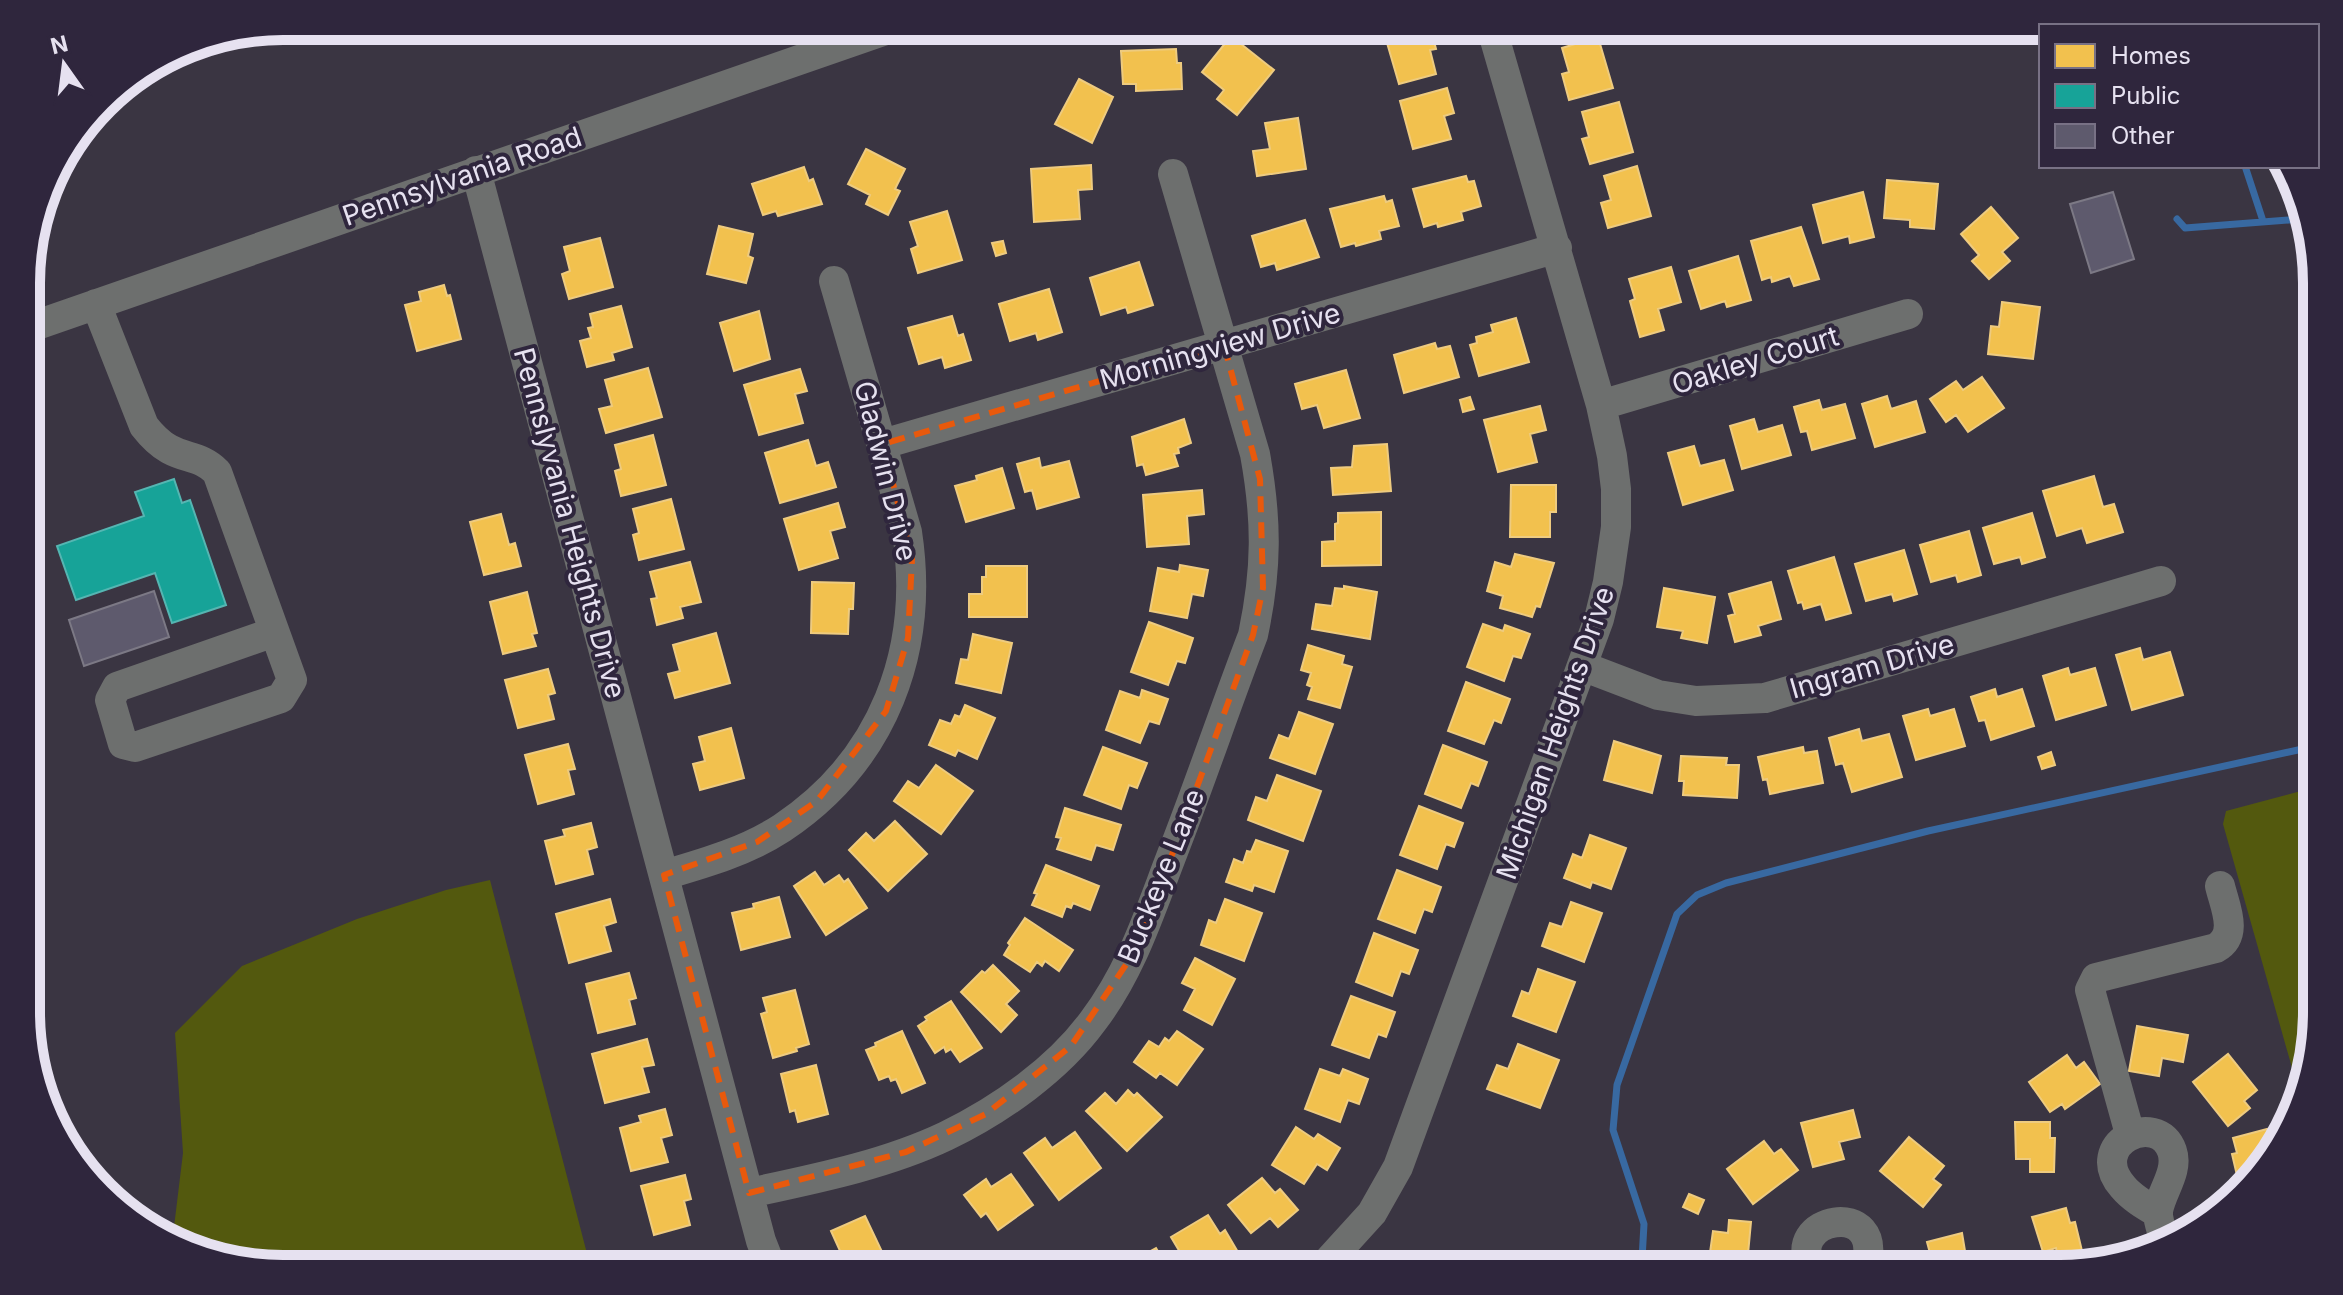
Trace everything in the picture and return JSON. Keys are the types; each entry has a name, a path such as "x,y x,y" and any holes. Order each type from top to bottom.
{"street":[{"name":"Pennsylvania Road","path":"40,324 856,40"},
{"name":"Michigan Heights Drive","path":"1334,1254 1372,1213 1398,1167 1582,666 1605,598 1616,527 1612,456 1601,405 1495,40"},
{"name":"Pennslyvania Heights Drive","path":"476,171 766,1255"},
{"name":"Buckeye Lane","path":"749,1193 906,1152 986,1114 1035,1079 1071,1046 1108,999 1138,947 1253,635 1263,588 1265,555 1260,479 1244,409 1173,174"},
{"name":"Morningview Drive","path":"883,444 1557,248"},
{"name":"Gladwin Drive","path":"664,875 724,857 783,827 817,801 868,743 886,711 901,672 912,606 907,532 834,281"},
{"path":"96,304 144,426 169,449 206,461 217,472 292,680 281,698 135,747 123,744 110,700 117,687 274,632"},
{"name":"Oakley Court","path":"1601,405 1908,314"},
{"name":"Ingram Drive","path":"1582,666 1658,695 1696,701 1765,698 2161,581"},
{"path":"2130,1134 2090,990 2092,982 2096,978 2216,948 2224,943 2230,927 2220,886"},
{"path":"2130,1134 2153,1134 2164,1139 2171,1149 2172,1171 2161,1228 2115,1176 2113,1152 2130,1134"},
{"path":"1807,1254 1813,1234 1820,1226 1840,1220 1860,1228 1866,1236 1867,1254"}],"highlighted area":[{"path":"1224,345 1260,479 1263,588 1253,635 1138,947 1071,1046 986,1114 906,1152 749,1193 664,875 757,842 817,801 886,711 908,638 912,559 883,444"}],"green space":[{"path":"2302,791 2302,1028 2294,1075 2223,824 2226,811"},
{"path":"490,880 587,1255 251,1253 220,1247 173,1228 183,1153 175,1033 242,966 357,919 446,890"}],"building: Homes":[{"path":"1228,40 1236,40 1274,70 1237,115 1217,99 1224,90 1202,72"},
{"path":"1386,40 1434,40 1436,49 1430,50 1436,74 1399,84"},
{"path":"1599,40 1613,88 1569,100 1562,74 1569,72 1562,48"},
{"path":"1176,49 1177,63 1181,63 1182,89 1136,91 1136,84 1123,84 1121,51"},
{"path":"1079,79 1113,97 1092,143 1055,124"},
{"path":"1447,88 1454,113 1444,116 1451,139 1413,149 1400,101"},
{"path":"1619,102 1633,152 1590,164 1582,139 1589,137 1582,112"},
{"path":"1298,118 1306,169 1257,176 1253,151 1270,149 1265,123"},
{"path":"866,149 905,169 895,189 900,191 888,215 866,204 870,195 848,184"},
{"path":"1091,165 1092,189 1078,190 1080,219 1034,222 1031,169"},
{"path":"1637,166 1651,216 1608,228 1601,203 1611,200 1604,176"},
{"path":"804,167 809,181 813,179 822,204 778,216 776,211 763,215 752,184"},
{"path":"1466,176 1468,182 1474,181 1481,206 1461,212 1463,220 1438,227 1437,223 1424,227 1413,189"},
{"path":"1887,180 1938,184 1934,229 1910,227 1910,220 1884,218"},
{"path":"1863,192 1874,237 1850,243 1849,236 1823,243 1813,205"},
{"path":"1384,196 1386,202 1392,200 1399,226 1379,231 1381,239 1341,247 1330,209"},
{"path":"1991,207 2018,238 2002,252 2010,261 1989,279 1972,261 1979,255 1961,234"},
{"path":"947,211 962,260 918,273 911,249 918,246 910,222"},
{"path":"1305,220 1319,257 1277,270 1275,263 1261,267 1252,236"},
{"path":"719,226 753,234 748,256 753,258 746,283 707,274"},
{"path":"1801,227 1819,279 1794,286 1790,276 1772,282 1771,277 1762,280 1751,241"},
{"path":"600,238 613,287 569,299 562,274 570,271 564,247"},
{"path":"1003,241 1006,253 996,256 992,243"},
{"path":"1738,256 1751,300 1727,307 1725,301 1701,309 1689,271"},
{"path":"1139,262 1153,305 1128,313 1126,307 1101,315 1090,278"},
{"path":"1671,267 1681,302 1658,309 1664,330 1640,337 1630,301 1635,299 1629,279"},
{"path":"444,285 447,296 450,295 461,339 417,351 405,305 421,301 419,292"},
{"path":"1049,289 1062,332 1038,340 1036,333 1010,341 999,304"},
{"path":"2002,302 2040,307 2033,359 1988,354 1991,326 1999,327"},
{"path":"621,306 632,347 612,353 614,360 587,367 580,341 591,338 588,328 593,327 590,314"},
{"path":"759,311 770,359 734,371 720,323"},
{"path":"952,316 958,336 963,334 971,360 945,368 942,357 919,364 908,328"},
{"path":"1516,318 1529,362 1479,376 1470,345 1477,343 1476,337 1493,332 1491,325"},
{"path":"1435,343 1437,349 1450,346 1459,377 1404,393 1394,355"},
{"path":"648,368 662,417 606,433 599,409 612,406 605,380"},
{"path":"800,369 807,391 795,394 803,423 759,435 744,385"},
{"path":"1346,370 1360,418 1324,428 1317,405 1302,409 1295,384"},
{"path":"1982,377 2004,408 1968,432 1956,415 1946,422 1930,399 1956,381 1963,390"},
{"path":"1887,396 1891,409 1916,401 1925,432 1875,447 1862,404"},
{"path":"1470,397 1474,409 1463,412 1460,400"},
{"path":"1819,400 1822,410 1845,404 1855,438 1812,450 1807,431 1801,432 1794,407"},
{"path":"1540,406 1546,430 1530,434 1537,462 1498,472 1484,420"},
{"path":"1184,419 1191,443 1178,448 1179,453 1174,454 1178,466 1146,475 1143,464 1137,466 1132,437"},
{"path":"1754,419 1758,432 1782,425 1791,455 1742,469 1730,426"},
{"path":"653,435 666,485 621,496 615,471 621,469 615,445"},
{"path":"808,440 816,466 828,462 836,487 780,503 765,453"},
{"path":"1387,444 1391,491 1333,495 1331,468 1352,467 1354,446"},
{"path":"1694,446 1700,466 1724,460 1733,490 1683,505 1668,453"},
{"path":"1039,458 1041,468 1069,461 1079,497 1037,509 1032,490 1025,492 1017,464"},
{"path":"1002,468 1014,508 966,522 955,486"},
{"path":"2094,476 2103,507 2114,504 2123,532 2087,543 2082,528 2057,536 2043,491"},
{"path":"1511,485 1556,485 1556,512 1550,512 1550,537 1510,537"},
{"path":"1202,490 1204,514 1187,516 1189,544 1147,547 1143,495"},
{"path":"671,499 684,549 639,560 633,535 639,533 633,509"},
{"path":"838,503 845,527 830,531 838,558 799,570 784,519"},
{"path":"1381,512 1381,565 1322,566 1322,542 1335,541 1338,513"},
{"path":"2032,513 2045,557 2022,564 2020,557 1994,564 1983,528"},
{"path":"501,514 509,545 515,543 521,566 484,575 470,522"},
{"path":"1969,531 1981,575 1958,582 1956,575 1931,582 1920,545"},
{"path":"1904,550 1917,594 1894,601 1892,594 1866,601 1855,564"},
{"path":"1515,554 1554,563 1540,607 1536,606 1532,617 1500,608 1503,596 1487,591 1495,562 1511,567"},
{"path":"1834,557 1851,613 1826,620 1821,604 1804,609 1802,602 1798,603 1788,571"},
{"path":"690,562 701,602 680,607 683,618 657,625 651,599 657,598 650,572"},
{"path":"1180,565 1208,570 1203,596 1192,594 1187,618 1150,611 1158,568 1179,572"},
{"path":"986,566 1027,566 1027,617 969,617 969,594 982,594 982,577 986,577"},
{"path":"812,582 854,583 848,634 811,633"},
{"path":"1771,582 1781,619 1758,626 1761,635 1735,642 1728,616 1735,614 1729,594"},
{"path":"1344,586 1377,592 1370,639 1312,629 1316,604 1332,606 1335,588 1344,589"},
{"path":"1664,588 1715,597 1707,643 1681,638 1683,631 1657,627"},
{"path":"527,592 537,633 532,634 536,646 503,654 490,602"},
{"path":"1149,622 1193,638 1185,663 1177,661 1168,685 1131,672"},
{"path":"1483,624 1503,631 1505,625 1530,634 1521,658 1513,656 1504,681 1467,667"},
{"path":"716,633 730,683 675,698 668,674 680,671 673,645"},
{"path":"973,634 1012,643 1001,693 956,683 961,659 968,660"},
{"path":"1308,645 1344,656 1342,664 1352,667 1340,708 1308,699 1312,687 1307,685 1311,673 1301,670"},
{"path":"2140,648 2143,660 2170,652 2183,695 2132,710 2116,655"},
{"path":"2068,668 2070,675 2095,668 2106,705 2056,720 2043,676"},
{"path":"548,669 555,693 548,695 554,719 518,728 505,680"},
{"path":"1466,682 1510,699 1501,723 1494,720 1484,744 1448,731"},
{"path":"1995,689 1997,697 2022,689 2034,726 1991,740 1985,720 1979,721 1971,697"},
{"path":"1142,690 1168,699 1159,724 1149,721 1140,743 1106,730 1120,691 1140,698"},
{"path":"965,705 995,718 977,759 958,750 955,756 929,745 940,720 951,724 955,715 960,717"},
{"path":"1928,709 1930,716 1954,709 1965,746 1916,760 1903,716"},
{"path":"1299,712 1333,724 1315,774 1270,758 1279,735 1289,739"},
{"path":"731,728 744,778 700,790 693,764 705,761 699,737"},
{"path":"1859,729 1862,741 1889,734 1902,777 1852,792 1843,763 1836,765 1829,738"},
{"path":"1614,741 1661,756 1652,793 1604,780"},
{"path":"568,744 575,769 568,770 574,794 538,804 525,755"},
{"path":"1443,745 1487,762 1478,786 1471,783 1461,808 1425,794"},
{"path":"1103,747 1147,763 1137,788 1129,785 1121,809 1084,795"},
{"path":"1803,747 1804,753 1817,751 1823,783 1770,794 1758,757"},
{"path":"2051,752 2055,765 2042,769 2038,757"},
{"path":"1681,756 1727,758 1726,765 1739,765 1737,798 1683,795 1684,781 1679,781"},
{"path":"936,765 973,791 941,834 894,801 908,781 919,788"},
{"path":"1277,775 1321,791 1303,841 1248,820 1256,797 1267,801"},
{"path":"1419,806 1463,823 1454,847 1446,844 1437,869 1400,855"},
{"path":"1065,808 1121,825 1113,850 1096,845 1091,860 1057,849 1061,838 1056,837"},
{"path":"895,821 927,854 888,891 849,850 866,833 874,841"},
{"path":"591,823 597,847 587,850 593,874 556,884 545,841 565,836 563,830"},
{"path":"1590,835 1626,848 1611,889 1592,882 1590,888 1564,878 1573,854 1582,858"},
{"path":"1256,840 1288,851 1274,892 1254,885 1252,891 1226,882 1234,859 1243,863 1247,851 1251,852"},
{"path":"1046,865 1099,886 1090,910 1073,903 1071,908 1066,906 1062,917 1032,905"},
{"path":"1397,870 1441,887 1432,912 1424,909 1415,933 1378,919"},
{"path":"815,872 824,885 839,875 844,882 848,879 867,908 826,935 794,886"},
{"path":"779,897 790,937 741,950 732,913"},
{"path":"610,899 616,922 604,926 611,951 569,963 556,914"},
{"path":"1225,899 1262,913 1244,961 1201,945 1209,920 1216,923"},
{"path":"1571,902 1602,913 1584,962 1542,946 1550,923 1562,927"},
{"path":"1025,918 1073,950 1059,971 1045,961 1042,966 1037,962 1030,972 1004,955 1010,945 1008,943"},
{"path":"1374,933 1418,950 1409,974 1401,971 1392,996 1356,982"},
{"path":"1195,958 1235,979 1212,1025 1184,1010 1195,989 1182,983"},
{"path":"993,965 1019,991 1006,1004 1017,1015 1001,1032 961,992 982,971 985,973"},
{"path":"1538,969 1575,982 1556,1032 1513,1016 1522,991 1529,994"},
{"path":"629,973 636,998 629,1000 635,1024 598,1033 586,984"},
{"path":"795,990 809,1044 773,1058 761,1014 767,1012 763,998"},
{"path":"1351,996 1395,1012 1386,1037 1378,1034 1369,1058 1332,1045"},
{"path":"951,1001 982,1048 960,1062 951,1049 946,1052 944,1047 935,1053 918,1026 927,1020 925,1017"},
{"path":"2137,1026 2188,1035 2183,1062 2162,1058 2159,1076 2129,1071"},
{"path":"902,1031 925,1083 902,1093 896,1079 891,1081 889,1076 879,1080 866,1050"},
{"path":"1177,1031 1203,1049 1177,1085 1160,1073 1156,1078 1134,1062 1149,1041 1159,1047 1165,1038 1169,1041"},
{"path":"647,1039 654,1065 642,1067 649,1092 605,1103 592,1054"},
{"path":"1518,1044 1559,1060 1540,1108 1487,1089 1497,1065 1508,1069"},
{"path":"2228,1054 2257,1090 2244,1101 2250,1108 2228,1126 2193,1082"},
{"path":"2067,1055 2076,1068 2084,1062 2100,1084 2065,1109 2062,1104 2050,1112 2029,1082"},
{"path":"816,1065 828,1114 798,1122 795,1110 790,1112 781,1074"},
{"path":"1320,1069 1340,1076 1343,1069 1368,1079 1359,1104 1348,1100 1340,1122 1305,1109"},
{"path":"1128,1090 1134,1096 1137,1093 1162,1117 1127,1151 1086,1111 1105,1093 1116,1104"},
{"path":"665,1109 672,1135 661,1138 668,1162 631,1171 620,1128 641,1122 639,1116"},
{"path":"1853,1110 1860,1137 1839,1142 1844,1159 1813,1167 1801,1123"},
{"path":"2015,1122 2050,1122 2050,1138 2055,1138 2054,1172 2030,1172 2030,1159 2016,1159"},
{"path":"1296,1127 1314,1139 1318,1134 1340,1148 1327,1170 1317,1164 1304,1184 1272,1165"},
{"path":"2267,1129 2269,1136 2238,1178 2232,1154 2237,1153 2233,1138"},
{"path":"1075,1132 1101,1168 1059,1200 1024,1153 1045,1138 1052,1148"},
{"path":"1909,1137 1944,1166 1933,1179 1941,1185 1923,1207 1880,1171"},
{"path":"1764,1141 1774,1154 1781,1149 1798,1170 1753,1204 1727,1169"},
{"path":"1011,1174 1033,1205 998,1230 986,1213 981,1217 964,1195 986,1179 991,1187"},
{"path":"685,1175 691,1199 684,1201 690,1225 654,1235 641,1186"},
{"path":"1262,1178 1275,1193 1280,1189 1298,1210 1278,1227 1270,1218 1251,1233 1228,1205"},
{"path":"1689,1194 1704,1200 1698,1214 1683,1207"},
{"path":"2066,1208 2070,1223 2075,1222 2083,1253 2057,1254 2056,1248 2043,1252 2032,1217"},
{"path":"1208,1215 1220,1234 1225,1230 1239,1254 1181,1254 1171,1237"},
{"path":"865,1216 883,1255 838,1255 841,1253 831,1231"},
{"path":"1729,1220 1751,1222 1748,1254 1710,1254 1713,1231 1728,1233"},
{"path":"1962,1233 1966,1254 1930,1254 1927,1242"},
{"path":"1156,1248 1160,1255 1144,1255"}],"building: Public":[{"path":"174,479 182,503 190,500 226,605 172,623 155,573 76,600 57,546 144,516 135,492"}],"building: Other":[{"path":"2113,192 2134,259 2091,273 2070,204"},
{"path":"154,591 169,637 84,666 69,620"}],"waterway":[{"path":"2246,168 2263,221"},
{"path":"2177,219 2185,228 2294,220"},
{"path":"1642,1254 1644,1224 1613,1130 1617,1085 1677,914 1697,895 1726,883 1928,831 2302,749"}]}
